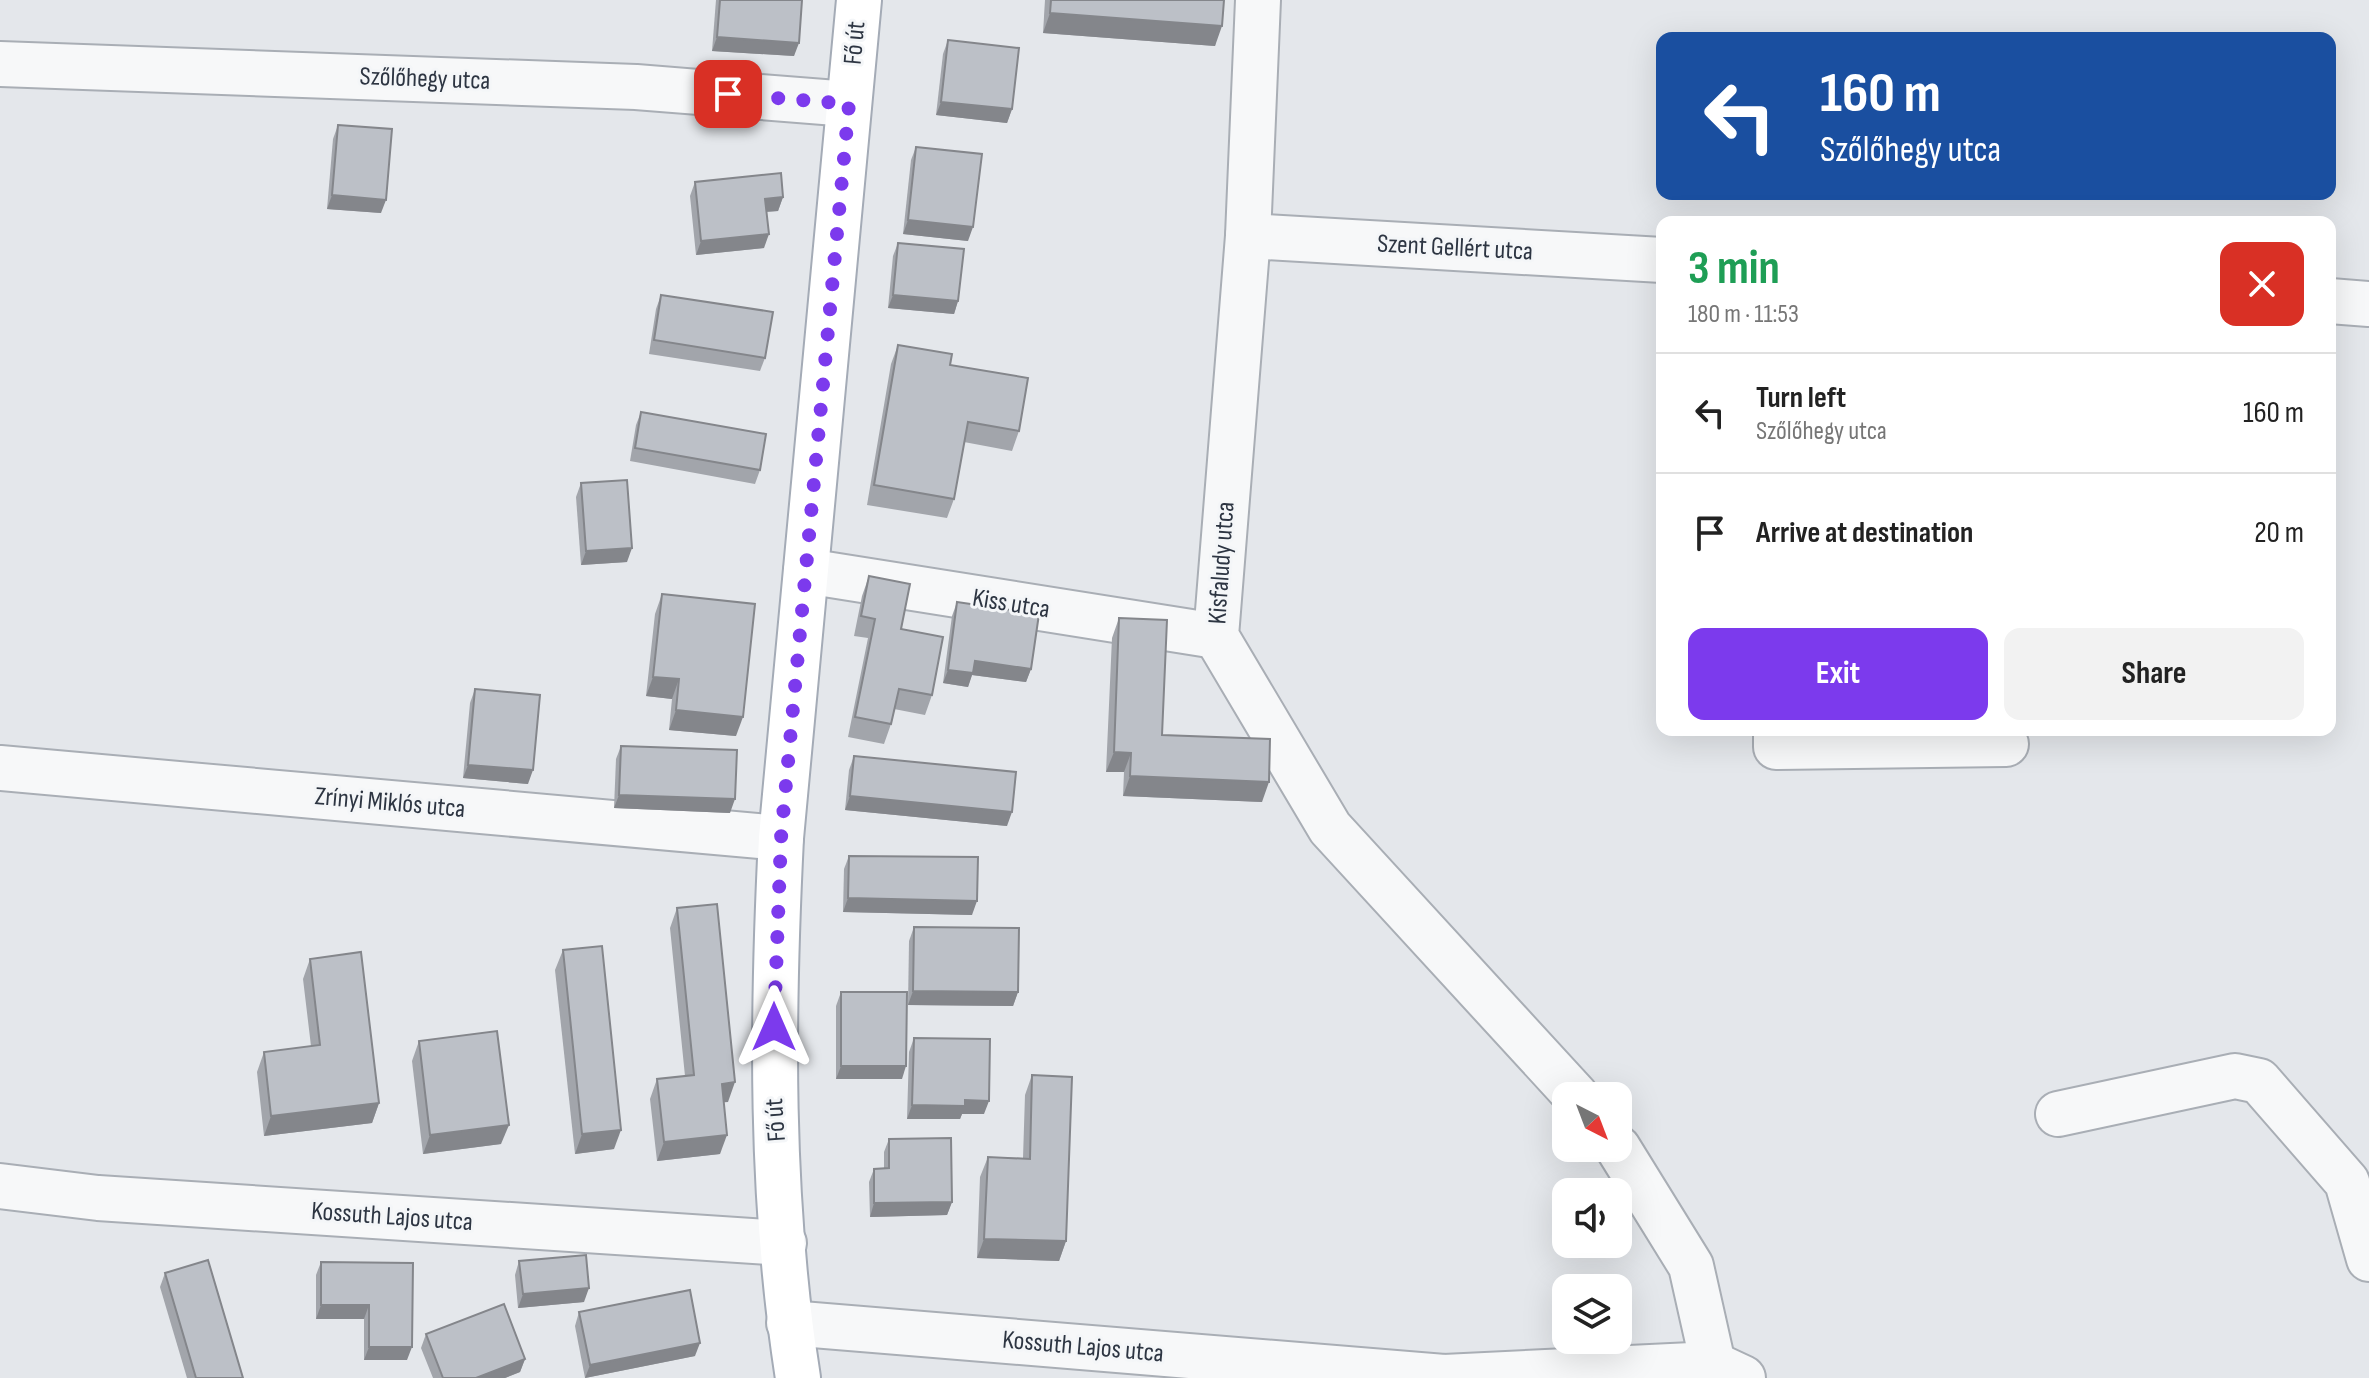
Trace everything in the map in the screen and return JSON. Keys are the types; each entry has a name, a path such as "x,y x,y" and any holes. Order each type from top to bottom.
{"main road":[{"name":"Fő út","path":"798,1378 789,1323 774,1083 774,970 781,838 859,0"}],"street":[{"name":"Kisfaludy utca","path":"1258,0 1248,236 1216,636 1330,828 1563,1082"},
{"name":"Szőlőhegy utca","path":"0,64 636,87 849,104"},
{"name":"Szent Gellért utca","path":"1248,236 1656,260"},
{"path":"2336,301 2369,304"},
{"name":"Kiss utca","path":"806,571 1216,636"},
{"path":"1776,736 1776,747 2006,744"},
{"name":"Zrínyi Miklós utca","path":"0,768 781,838"},
{"path":"2058,1114 2235,1076 2259,1081 2347,1182 2369,1259"},
{"path":"1627,1162 1691,1266 1728,1371"},
{"name":"Kossuth Lajos utca","path":"0,1186 114,1199 784,1243"},
{"name":"Kossuth Lajos utca","path":"789,1323 1444,1377 1728,1371"}],"building":[{"path":"720,0 802,0 799,43 717,37"},
{"path":"1051,0 1224,0 1222,26 1050,13"},
{"path":"948,40 1019,48 1012,109 941,102"},
{"path":"338,125 392,129 386,200 332,195"},
{"path":"916,147 982,154 973,227 908,220"},
{"path":"781,173 783,197 765,199 769,234 701,241 695,182"},
{"path":"898,243 964,249 958,301 893,295"},
{"path":"661,295 773,312 765,358 654,340"},
{"path":"898,345 952,354 950,365 1028,378 1019,431 968,422 954,499 874,485"},
{"path":"641,412 766,434 760,470 635,448"},
{"path":"627,480 632,548 586,551 581,483"},
{"path":"869,576 910,584 901,629 943,637 932,695 899,689 891,724 855,717 875,619 861,616"},
{"path":"662,594 755,604 743,717 676,710 679,679 653,677"},
{"path":"957,602 1039,614 1031,669 975,661 973,673 948,670"},
{"path":"1119,618 1167,620 1162,735 1270,739 1269,782 1130,776 1131,753 1114,752"},
{"path":"475,689 540,695 533,770 468,765"},
{"path":"621,746 737,750 735,799 619,795"},
{"path":"854,756 1016,772 1012,812 850,796"},
{"path":"849,856 978,857 977,901 848,898"},
{"path":"717,904 735,1082 722,1084 727,1135 664,1142 657,1079 694,1075 677,908"},
{"path":"914,927 1019,928 1018,992 913,991"},
{"path":"602,946 621,1130 582,1134 563,950"},
{"path":"361,952 379,1103 271,1116 264,1052 320,1045 310,959"},
{"path":"841,992 907,992 906,1066 841,1066"},
{"path":"497,1031 509,1125 430,1135 419,1041"},
{"path":"914,1038 990,1039 989,1101 965,1100 965,1106 912,1105"},
{"path":"1032,1075 1072,1077 1066,1241 984,1239 988,1157 1030,1159"},
{"path":"951,1138 952,1202 874,1203 874,1169 889,1168 889,1139"},
{"path":"586,1255 589,1288 523,1294 519,1261"},
{"path":"208,1260 243,1378 196,1378 165,1273"},
{"path":"321,1262 413,1263 412,1347 369,1347 369,1305 321,1305"},
{"path":"690,1290 700,1343 590,1365 579,1312"},
{"path":"504,1304 525,1359 476,1378 443,1378 426,1334"}],"route":[{"path":"728,94 849,104 781,838 774,1027"}]}
